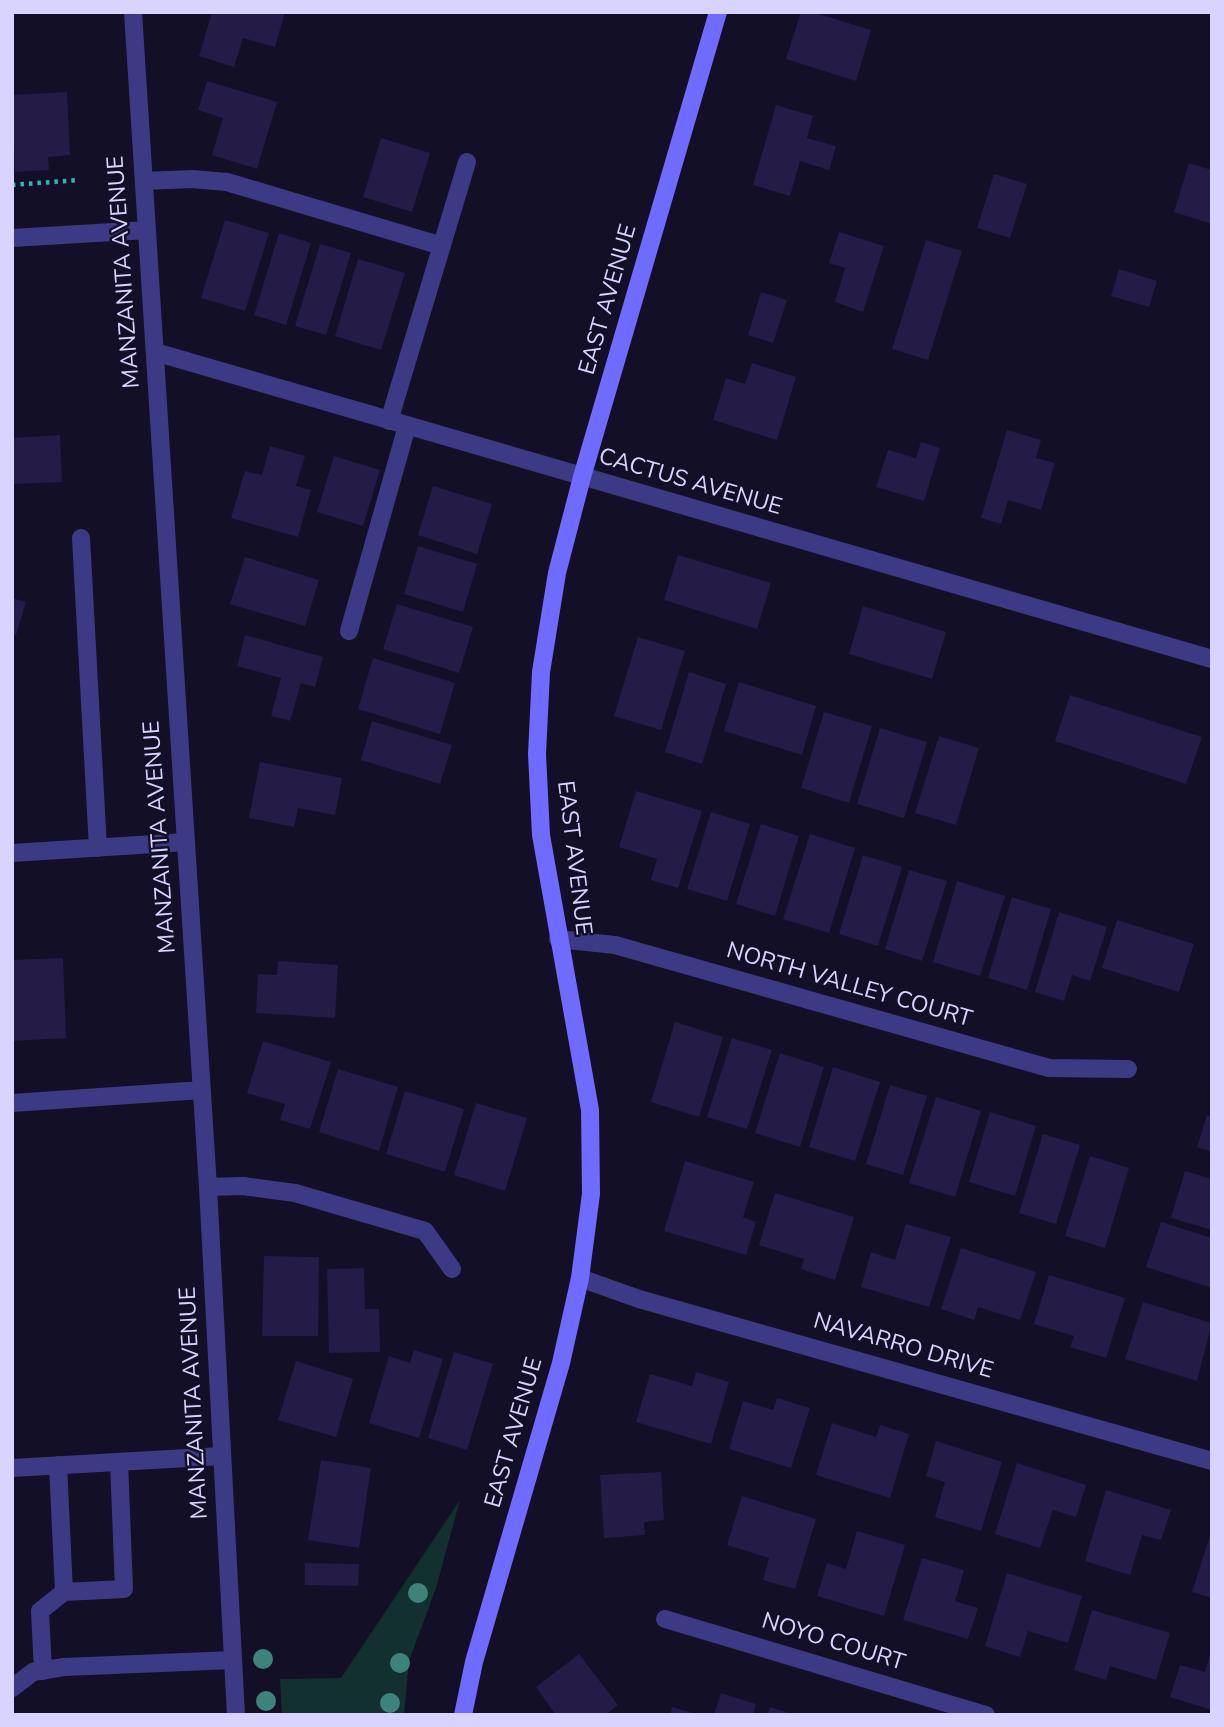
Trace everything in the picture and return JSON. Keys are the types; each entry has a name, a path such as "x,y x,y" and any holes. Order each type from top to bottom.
{"main road":[{"name":"EAST AVENUE","path":"463,1715 474,1662 561,1363 580,1278 591,1194 590,1110 541,835 537,754 541,672 557,573 582,477 718,12"}],"street":[{"name":"MANZANITA AVENUE","path":"133,12 208,1187 233,1660"},
{"path":"349,631 442,246 467,162"},
{"path":"144,181 192,178 227,183 442,246"},
{"path":"12,238 147,230"},
{"name":"CACTUS AVENUE","path":"155,352 1212,659"},
{"path":"81,538 98,848"},
{"path":"12,853 186,842"},
{"name":"NORTH VALLEY COURT","path":"558,939 615,945 1049,1068 1128,1069"},
{"path":"12,1103 202,1090"},
{"path":"208,1187 243,1186 295,1193 425,1231 452,1269"},
{"name":"NAVARRO DRIVE","path":"580,1278 639,1299 1212,1461"},
{"path":"12,1468 222,1456"},
{"path":"43,1671 40,1611 64,1592 124,1589 119,1462"},
{"path":"58,1465 64,1592"},
{"name":"NOYO COURT","path":"665,1619 986,1715"},
{"path":"12,1688 33,1672 233,1660 236,1715"}],"path":[{"path":"12,184 79,180"}],"green space":[{"path":"460,1500 436,1588 409,1661 404,1715 282,1715 280,1679 341,1678"}],"building":[{"path":"212,12 285,12 275,47 243,38 234,67 199,56"},
{"path":"801,12 812,12 871,30 856,81 786,59"},
{"path":"207,81 277,102 257,169 212,155 223,118 198,110"},
{"path":"67,92 70,155 48,157 49,170 15,172 12,95"},
{"path":"776,105 813,116 807,138 836,146 829,170 800,161 790,196 753,185"},
{"path":"381,138 430,153 412,212 363,197"},
{"path":"1189,163 1212,170 1212,224 1174,212"},
{"path":"994,174 1027,184 1010,238 977,228"},
{"path":"225,220 269,233 245,311 201,298"},
{"path":"839,232 884,246 863,312 835,302 845,268 829,263"},
{"path":"279,233 311,243 286,325 254,315"},
{"path":"926,240 962,251 928,360 892,349"},
{"path":"320,244 351,253 326,335 295,326"},
{"path":"358,259 405,273 381,350 335,336"},
{"path":"1119,269 1157,281 1149,307 1111,296"},
{"path":"761,292 787,300 773,343 748,335"},
{"path":"752,363 796,377 777,440 713,420 726,378 745,384"},
{"path":"1007,430 1041,440 1036,458 1055,463 1041,510 1008,500 1001,524 981,518"},
{"path":"60,435 62,482 12,484 12,438"},
{"path":"921,442 940,448 924,501 876,487 888,450 916,458"},
{"path":"270,446 305,456 296,486 311,490 298,537 231,518 245,471 262,475"},
{"path":"334,456 380,470 363,526 317,512"},
{"path":"433,486 492,504 477,554 418,535"},
{"path":"418,546 477,564 463,612 404,594"},
{"path":"678,555 771,583 757,629 664,600"},
{"path":"245,557 319,580 305,626 230,604"},
{"path":"12,598 26,602 16,635 12,633"},
{"path":"397,604 473,627 459,673 383,649"},
{"path":"863,606 946,632 932,679 849,654"},
{"path":"245,635 323,657 315,687 301,683 290,721 271,716 281,678 237,666"},
{"path":"638,637 685,651 661,730 614,716"},
{"path":"373,658 455,683 440,734 358,709"},
{"path":"689,672 726,684 702,764 665,752"},
{"path":"739,682 816,706 802,755 724,731"},
{"path":"1070,695 1202,737 1186,784 1055,741"},
{"path":"824,712 872,726 849,803 801,788"},
{"path":"372,721 452,745 440,784 361,760"},
{"path":"880,728 927,742 904,818 857,804"},
{"path":"939,736 979,748 956,825 915,813"},
{"path":"260,762 342,778 335,815 298,808 294,827 249,818"},
{"path":"636,791 702,811 678,888 651,880 657,859 619,847"},
{"path":"711,812 750,824 727,901 687,889"},
{"path":"761,824 799,836 775,916 736,904"},
{"path":"810,834 855,848 829,933 783,919"},
{"path":"863,855 902,867 878,946 839,934"},
{"path":"909,870 947,881 922,961 885,949"},
{"path":"957,881 1005,896 980,976 933,962"},
{"path":"1012,897 1051,909 1027,990 988,978"},
{"path":"1059,912 1107,927 1090,981 1072,975 1064,1001 1035,992"},
{"path":"1117,920 1194,944 1179,992 1102,968"},
{"path":"63,958 66,1038 12,1041 12,960"},
{"path":"278,961 338,965 335,1018 256,1013 258,974 277,975"},
{"path":"675,1022 723,1037 699,1117 651,1102"},
{"path":"732,1038 772,1050 747,1129 707,1117"},
{"path":"263,1041 331,1062 310,1129 280,1120 285,1104 247,1093"},
{"path":"780,1053 824,1067 800,1147 755,1133"},
{"path":"833,1067 880,1082 855,1161 809,1147"},
{"path":"338,1069 398,1087 379,1151 319,1132"},
{"path":"890,1085 927,1096 903,1175 866,1164"},
{"path":"405,1091 464,1109 445,1172 386,1154"},
{"path":"936,1097 981,1111 955,1197 909,1183"},
{"path":"476,1103 527,1118 505,1191 454,1175"},
{"path":"990,1112 1036,1126 1015,1196 969,1182"},
{"path":"1207,1115 1212,1117 1212,1152 1197,1147"},
{"path":"1043,1134 1080,1145 1056,1224 1019,1213"},
{"path":"1090,1156 1129,1168 1105,1248 1065,1236"},
{"path":"685,1161 754,1182 743,1217 756,1222 746,1255 664,1231"},
{"path":"1185,1171 1212,1179 1212,1230 1171,1218"},
{"path":"775,1193 854,1217 835,1280 801,1269 804,1259 759,1245"},
{"path":"1161,1222 1212,1238 1212,1288 1146,1267"},
{"path":"906,1224 951,1237 929,1307 861,1287 871,1252 895,1260"},
{"path":"961,1248 1036,1272 1020,1320 978,1307 974,1320 941,1309"},
{"path":"264,1256 319,1257 318,1336 262,1336"},
{"path":"364,1268 365,1309 379,1309 380,1352 329,1353 327,1269"},
{"path":"1049,1275 1125,1298 1106,1358 1070,1347 1074,1336 1034,1324"},
{"path":"1143,1302 1212,1323 1197,1381 1125,1359"},
{"path":"414,1350 443,1359 419,1438 369,1423 389,1356 410,1363"},
{"path":"454,1352 493,1364 467,1450 428,1438"},
{"path":"296,1361 353,1379 336,1437 278,1420"},
{"path":"696,1372 729,1382 711,1444 636,1422 650,1374 692,1386"},
{"path":"777,1398 810,1408 791,1468 729,1449 743,1401 773,1410"},
{"path":"832,1423 876,1437 880,1425 909,1434 890,1498 816,1475"},
{"path":"936,1441 1002,1462 981,1531 935,1517 945,1482 926,1476"},
{"path":"321,1460 371,1468 359,1548 308,1540"},
{"path":"1017,1463 1086,1485 1076,1517 1053,1510 1040,1548 995,1534"},
{"path":"661,1472 664,1520 644,1522 645,1535 604,1538 600,1475"},
{"path":"1106,1490 1171,1510 1161,1540 1142,1535 1130,1575 1085,1561"},
{"path":"742,1496 816,1519 795,1589 763,1580 769,1558 727,1545"},
{"path":"1212,1529 1212,1598 1192,1592"},
{"path":"857,1531 905,1545 884,1616 817,1596 827,1563 846,1569"},
{"path":"922,1558 964,1570 955,1601 978,1608 968,1639 903,1620"},
{"path":"305,1563 359,1564 358,1586 305,1585"},
{"path":"1007,1573 1082,1596 1068,1643 1028,1631 1020,1657 985,1646"},
{"path":"1092,1610 1170,1633 1156,1680 1110,1666 1106,1680 1074,1670"},
{"path":"1211,1651 1212,1710 1170,1697 1180,1665 1205,1672"},
{"path":"579,1654 618,1705 605,1715 556,1715 536,1687"},
{"path":"721,1693 756,1704 753,1715 714,1715"},
{"path":"672,1707 696,1714 670,1715"},
{"path":"770,1707 792,1714 792,1715 767,1715"}]}
